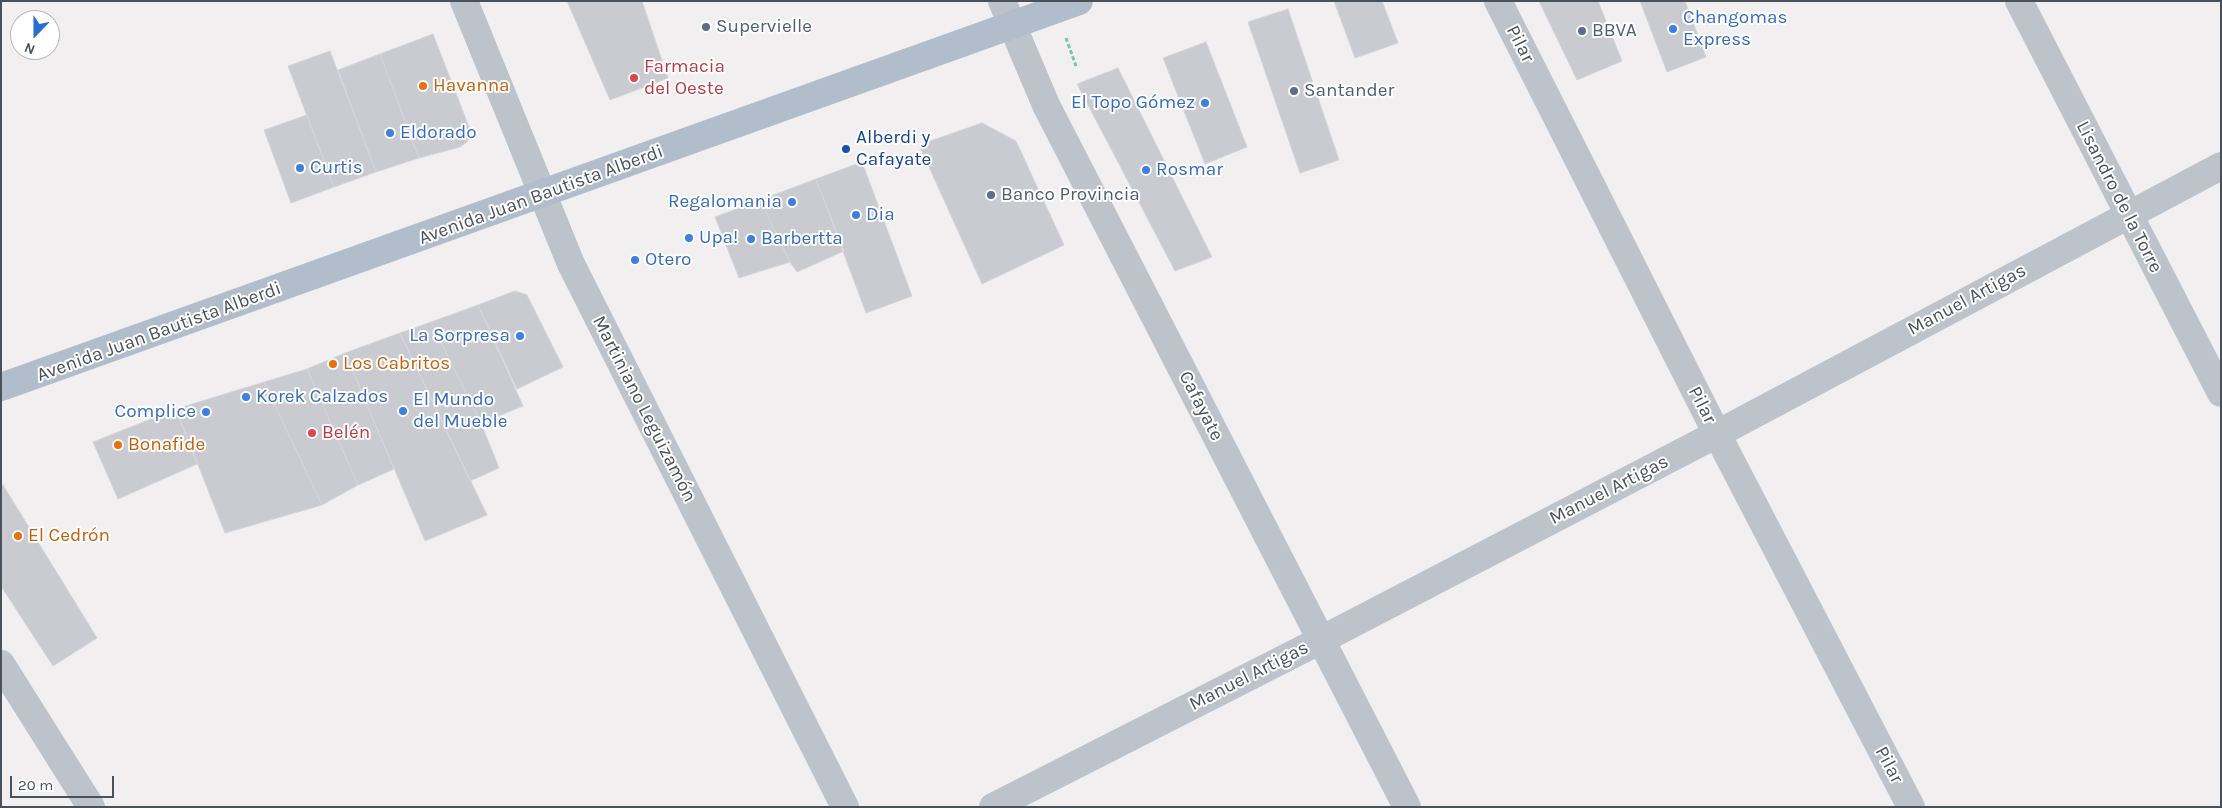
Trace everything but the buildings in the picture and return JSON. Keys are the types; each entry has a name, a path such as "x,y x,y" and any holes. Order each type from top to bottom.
{"main road":[{"name":"Avenida Juan Bautista Alberdi","path":"1,387 543,194 1008,13 1080,1"}],"street":[{"name":"Martiniano Leguizamón","path":"464,1 571,264 845,807"},
{"name":"Pilar","path":"1498,1 1717,434 1911,807"},
{"name":"Lisandro de la Torre","path":"2019,1 2127,214 2221,393"},
{"name":"Cafayate","path":"1008,13 1046,105 1407,807"},
{"name":"Manuel Artigas","path":"993,807 1321,640 1717,434 2127,214 2221,166"},
{"path":"1,664 91,807"}],"place":[{"name":"Supervielle","path":"706,27"},
{"name":"Changomas Express","path":"1673,29"},
{"name":"BBVA","path":"1582,31"},
{"name":"Farmacia del Oeste","path":"634,78"},
{"name":"Havanna","path":"423,86"},
{"name":"Santander","path":"1294,91"},
{"name":"El Topo Gómez","path":"1205,103"},
{"name":"Eldorado","path":"390,133"},
{"name":"Alberdi y Cafayate","path":"846,149"},
{"name":"Curtis","path":"300,168"},
{"name":"Rosmar","path":"1146,170"},
{"name":"Banco Provincia","path":"991,195"},
{"name":"Regalomania","path":"792,202"},
{"name":"Dia","path":"856,215"},
{"name":"Upa!","path":"689,238"},
{"name":"Barbertta","path":"751,239"},
{"name":"Otero","path":"635,260"},
{"name":"La Sorpresa","path":"520,336"},
{"name":"Los Cabritos","path":"333,364"},
{"name":"Korek Calzados","path":"246,397"},
{"name":"El Mundo del Mueble","path":"403,411"},
{"name":"Complice","path":"206,412"},
{"name":"Belén","path":"312,433"},
{"name":"Bonafide","path":"118,445"},
{"name":"El Cedrón","path":"18,536"}]}
